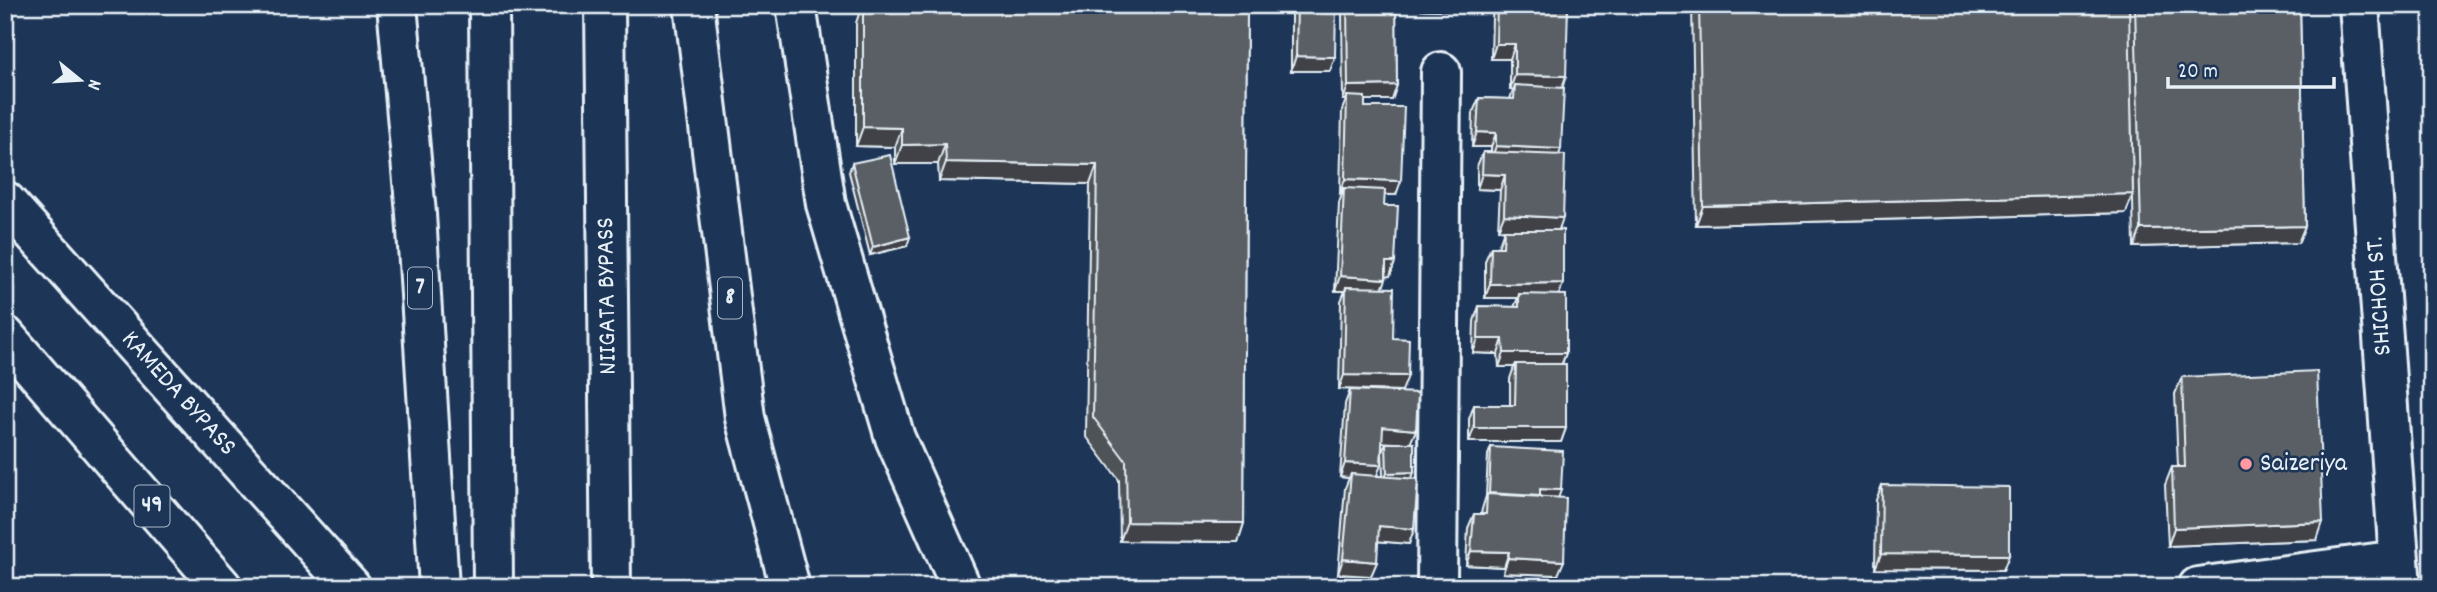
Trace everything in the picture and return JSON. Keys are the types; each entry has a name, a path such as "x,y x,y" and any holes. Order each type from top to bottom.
{"main road":[{"name":"7","path":"397,5 415,214 437,579"},
{"path":"489,5 493,587"},
{"name":"NIIGATA BYPASS","path":"605,5 611,587"},
{"name":"8","path":"694,5 745,418 790,587"},
{"path":"796,5 826,204 895,438 961,587"},
{"name":"SHICHOH ST.","path":"2359,5 2400,573"},
{"path":"1437,587 1441,72"},
{"name":"KAMEDA BYPASS","path":"5,201 351,587"},
{"name":"49","path":"5,336 222,587"},
{"path":"2198,587 2400,573"}],"building":[{"path":"863,5 1247,5 1244,523 1127,522 1126,461 1093,417 1097,165 946,162 945,144 902,145 902,128 863,127"},
{"path":"1297,5 1336,5 1335,57 1296,56"},
{"path":"1347,5 1396,5 1397,85 1348,86"},
{"path":"1497,5 1568,5 1566,76 1515,75 1515,44 1496,44"},
{"path":"1699,5 2129,5 2133,194 1703,206"},
{"path":"2135,5 2300,5 2305,226 2141,229"},
{"path":"1515,85 1564,88 1561,149 1496,146 1496,133 1477,132 1479,98 1514,99"},
{"path":"1347,96 1365,97 1365,107 1404,107 1401,181 1345,179"},
{"path":"1483,152 1565,155 1563,218 1504,215 1505,175 1482,174"},
{"path":"890,155 910,237 873,247 852,163"},
{"path":"1344,188 1385,190 1384,206 1398,206 1395,262 1386,262 1386,279 1340,276"},
{"path":"1504,230 1563,230 1563,283 1490,284 1491,247 1503,247"},
{"path":"1346,287 1394,288 1393,338 1409,339 1408,376 1344,375"},
{"path":"1519,294 1566,295 1566,353 1504,353 1503,339 1478,339 1479,306 1519,307"},
{"path":"1516,364 1566,364 1566,428 1474,428 1474,405 1515,405"},
{"name":"Saizeriya","path":"2317,371 2323,522 2174,528 2172,467 2185,467 2182,377"},
{"path":"1350,390 1418,393 1416,430 1383,427 1381,465 1345,463"},
{"path":"1386,443 1414,443 1414,472 1387,473"},
{"path":"1491,447 1563,451 1561,490 1540,489 1540,496 1489,493"},
{"path":"1351,474 1418,479 1414,529 1379,526 1377,562 1343,559"},
{"path":"1882,485 2009,487 2009,555 1881,554"},
{"path":"1487,494 1566,498 1564,561 1508,558 1509,552 1471,551 1474,514 1486,514"}],"place":[{"name":"Saizeriya","path":"2246,464"}]}
